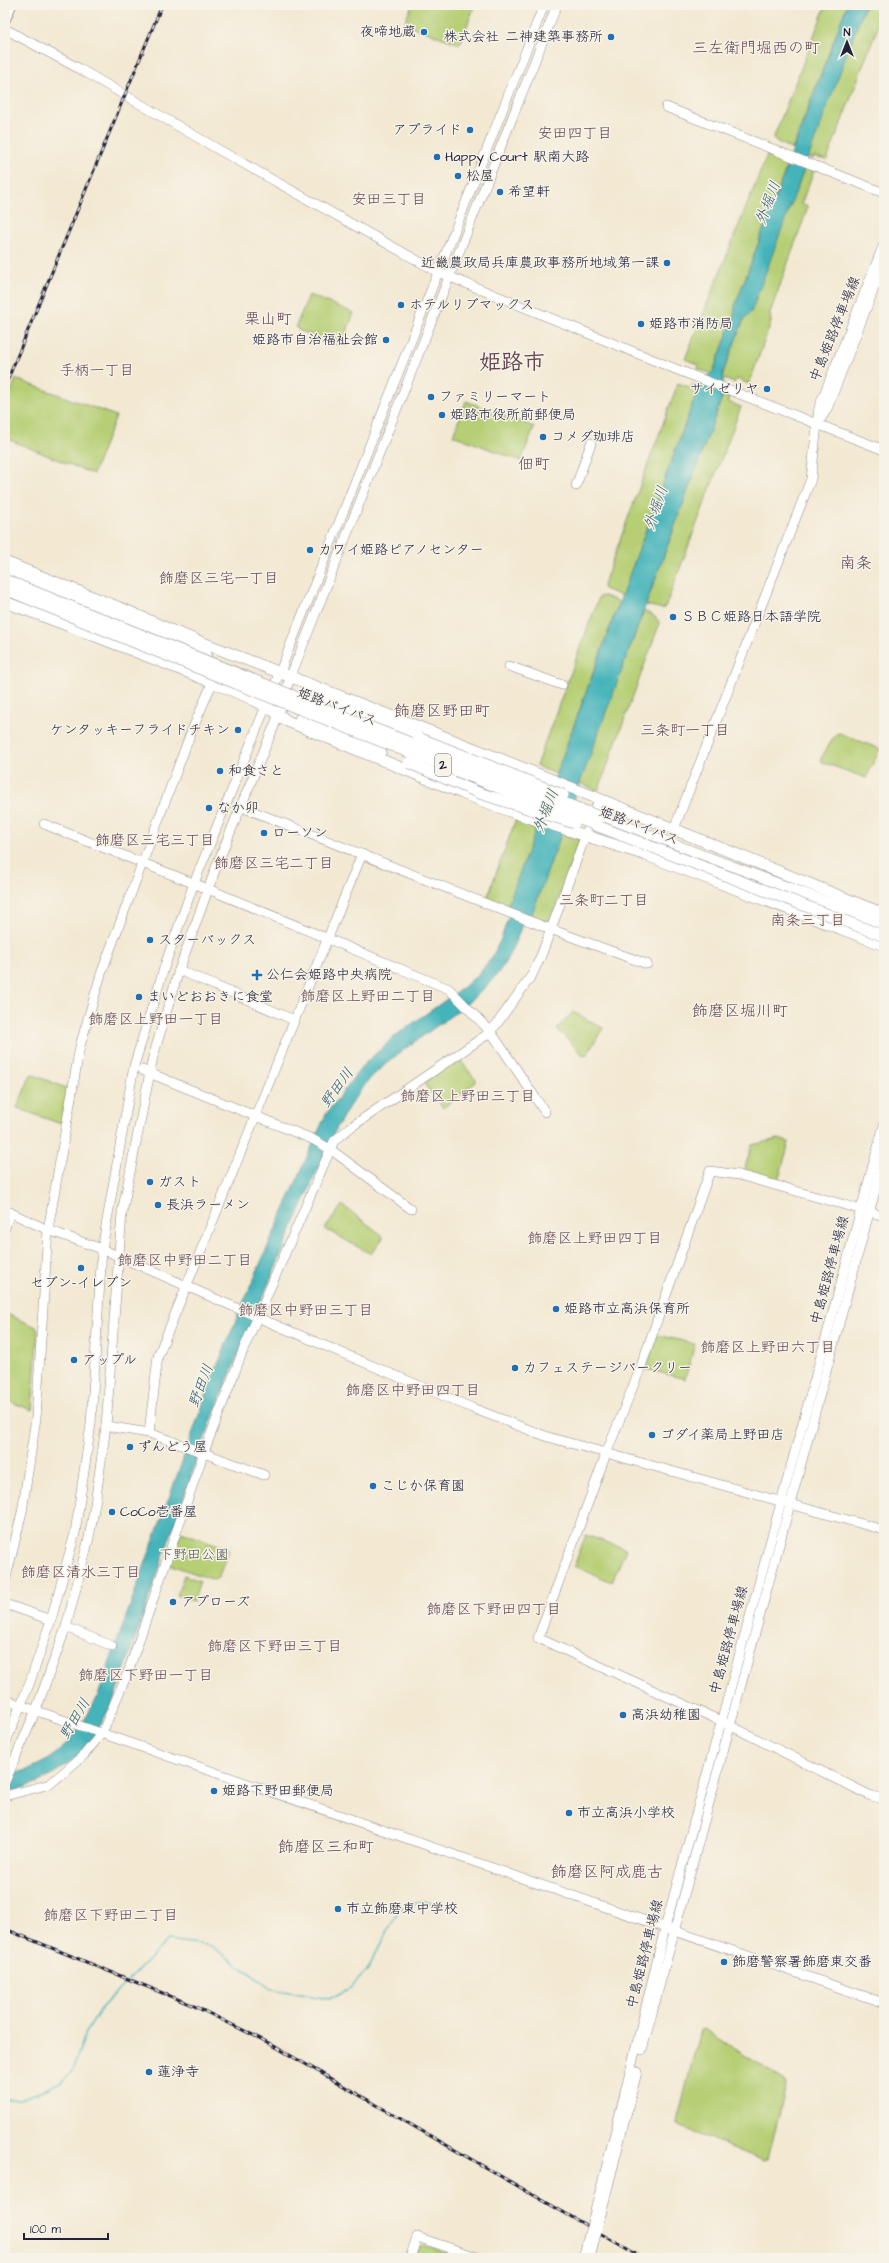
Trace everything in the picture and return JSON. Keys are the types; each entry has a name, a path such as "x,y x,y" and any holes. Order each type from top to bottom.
{"highway":[{"path":"5,562 103,600 172,631 279,674 478,750 884,914"},
{"path":"5,568 64,591 83,602"},
{"path":"5,573 83,602 162,636 258,673 279,674"},
{"name":"姫路バイパス","path":"5,580 387,734 600,817 884,924"},
{"name":"姫路バイパス","path":"5,589 223,678 632,840 884,936"},
{"path":"5,597 70,626"},
{"path":"5,602 70,626 250,698 265,708"},
{"path":"5,606 248,704 265,708 279,714 288,715 341,733 479,793 632,840"},
{"path":"290,678 326,702 535,783 587,806 600,817"},
{"path":"279,714 287,721 462,793 522,815 646,854 884,945"}],"main road":[{"path":"5,19 11,5"}],"street":[{"path":"5,1744 21,1705 51,1620 75,1533 84,1481 91,1424 102,1249 134,1066 165,965 194,883 279,674 544,5"},
{"path":"6,1776 36,1710 66,1626 94,1511 106,1426 122,1213 146,1071 153,1057 179,970 208,889 279,714 290,678 557,5"},
{"path":"5,29 78,68 221,151 438,272 690,375 884,450"},
{"path":"666,107 884,193"},
{"name":"中島姫路停車場線","path":"817,425 819,407 884,244"},
{"name":"中島姫路停車場線","path":"817,425 827,409 884,263"},
{"path":"674,829 811,479 817,425"},
{"path":"576,486 591,443"},
{"path":"509,666 562,685"},
{"path":"5,1582 22,1512 36,1418 48,1230 80,1046 101,974 190,735 210,688"},
{"path":"5,1796 50,1784 84,1755 102,1733 128,1672 204,1452 257,1317 330,1148 339,1135 491,1032 532,975 550,929 581,833 599,799"},
{"path":"242,807 483,901 550,929 647,964"},
{"path":"44,824 194,883 452,992 491,1032 545,1112"},
{"path":"149,1433 158,1356 362,854"},
{"path":"179,970 294,1020"},
{"path":"146,1071 312,1139 330,1148 411,1209"},
{"name":"中島姫路停車場線","path":"590,2258 665,1928 725,1723 865,1211 884,1124"},
{"name":"中島姫路停車場線","path":"865,1211 884,1158"},
{"path":"884,1216 739,1175 710,1171 640,1369 606,1454 538,1638 725,1723 871,1796 884,1799"},
{"path":"5,1228 8,1211 48,1230 119,1256 236,1308 500,1420 548,1437 785,1504 884,1530"},
{"path":"106,1426 149,1433 264,1475"},
{"path":"5,1604 51,1620"},
{"path":"66,1626 112,1646"},
{"path":"5,1700 79,1724 884,2003"},
{"name":"中島姫路停車場線","path":"583,2258 675,1931 725,1723"},
{"path":"410,2258 417,2237 480,2258"}],"green space":[{"path":"412,5 475,5 460,44 404,24"},
{"path":"826,5 847,5 792,150 773,139"},
{"path":"865,5 884,5 884,11 827,160 814,157 813,159 808,156"},
{"path":"767,155 777,159 778,157 789,160 735,306 734,317 712,374 698,369 699,365 685,359"},
{"path":"804,166 814,171 801,204 808,207 770,313 771,322 749,384 737,379 734,383 722,378 723,373 744,319 751,312"},
{"path":"309,295 354,313 342,344 339,345 298,330 296,326"},
{"path":"16,379 116,416 93,474 5,438 5,407"},
{"path":"678,383 691,388 693,384 699,386 622,596 604,589 603,586"},
{"path":"723,395 729,397 728,402 741,407 666,605 663,609 646,605"},
{"path":"466,401 534,427 521,461 453,435"},
{"path":"604,596 619,602 556,774 536,766 599,597"},
{"path":"644,611 654,616 659,622 658,628 598,791 579,783"},
{"path":"839,733 880,749 866,778 822,762 821,758 836,734"},
{"path":"516,819 538,826 507,907 487,898"},
{"path":"561,834 580,839 551,919 544,922 531,916"},
{"path":"573,1012 603,1028 586,1056 583,1055 557,1029"},
{"path":"456,1060 460,1060 476,1082 443,1108 425,1085 425,1081"},
{"path":"31,1074 66,1088 67,1091 61,1122 58,1123 17,1108"},
{"path":"778,1139 789,1142 778,1182 744,1171 752,1145"},
{"path":"342,1205 382,1235 383,1238 371,1254 325,1229"},
{"path":"5,1313 36,1327 38,1330 32,1410 5,1400"},
{"path":"658,1335 695,1344 685,1379 646,1369"},
{"name":"下野田公園","path":"181,1532 227,1548 229,1551 218,1578 214,1580 171,1565 169,1561"},
{"path":"586,1535 626,1549 612,1582 574,1566"},
{"path":"184,1575 200,1581 193,1601 177,1595"},
{"path":"704,2029 785,2081 786,2086 768,2159 764,2161 677,2125 700,2030"},
{"path":"422,2245 466,2258 415,2258 419,2246"}],"water":[{"name":"外堀川","path":"847,5 865,5 751,312 744,319 723,372 723,395 531,916 526,915 507,960 492,981 462,1008 393,1058 378,1071 363,1087 344,1114 329,1143 227,1381 199,1453 115,1697 106,1716 96,1733 85,1747 73,1760 59,1771 44,1780 5,1793 5,1776 22,1772 36,1766 49,1759 60,1750 79,1728 96,1700 213,1376 243,1303 326,1114 364,1064 399,1033 464,987 478,974 491,959 501,939 511,909 507,907 699,386 714,370 734,317 735,306"}],"waterway":[{"path":"5,2099 19,2099 40,2092 62,2081 71,2073 86,2033 102,2007 168,1940 211,1946 272,1989 329,1999 350,1988 367,1971 399,1909 424,1901 443,1907"}],"railway":[{"path":"5,386 162,5"},
{"path":"5,1929 192,2005 267,2042 643,2258"}],"place":[{"name":"夜啼地蔵","path":"424,32"},
{"name":"株式会社 二神建築事務所","path":"611,37"},
{"name":"アプライド","path":"470,130"},
{"name":"Happy Court 駅南大路","path":"437,157"},
{"name":"松屋","path":"458,176"},
{"name":"希望軒","path":"500,192"},
{"name":"近畿農政局兵庫農政事務所地域第一課","path":"667,263"},
{"name":"ホテルリブマックス","path":"401,305"},
{"name":"姫路市消防局","path":"641,324"},
{"name":"姫路市自治福祉会館","path":"386,340"},
{"name":"サイゼリヤ","path":"767,389"},
{"name":"ファミリーマート","path":"431,397"},
{"name":"姫路市役所前郵便局","path":"442,415"},
{"name":"コメダ珈琲店","path":"543,437"},
{"name":"カワイ姫路ピアノセンター","path":"310,550"},
{"name":"ＳＢＣ姫路日本語学院","path":"673,617"},
{"name":"ケンタッキーフライドチキン","path":"238,730"},
{"name":"和食さと","path":"220,771"},
{"name":"なか卯","path":"209,808"},
{"name":"ローソン","path":"264,833"},
{"name":"スターバックス","path":"150,940"},
{"name":"公仁会姫路中央病院","path":"257,975"},
{"name":"まいどおおきに食堂","path":"139,997"},
{"name":"ガスト","path":"150,1182"},
{"name":"長浜ラーメン","path":"158,1205"},
{"name":"セブン-イレブン","path":"81,1268"},
{"name":"姫路市立高浜保育所","path":"556,1309"},
{"name":"アップル","path":"74,1360"},
{"name":"カフェステージバークリー","path":"515,1368"},
{"name":"ゴダイ薬局上野田店","path":"652,1435"},
{"name":"ずんどう屋","path":"130,1447"},
{"name":"こじか保育園","path":"373,1486"},
{"name":"CoCo壱番屋","path":"112,1512"},
{"name":"アプローズ","path":"173,1602"},
{"name":"高浜幼稚園","path":"623,1715"},
{"name":"姫路下野田郵便局","path":"214,1791"},
{"name":"市立高浜小学校","path":"569,1813"},
{"name":"市立飾磨東中学校","path":"338,1909"},
{"name":"飾磨警察署飾磨東交番","path":"724,1962"},
{"name":"蓮浄寺","path":"149,2072"}],"district":[{"name":"三左衛門堀西の町","path":"756,48"},
{"name":"安田四丁目","path":"575,133"},
{"name":"安田三丁目","path":"389,199"},
{"name":"栗山町","path":"268,319"},
{"name":"姫路市","path":"512,362"},
{"name":"手柄一丁目","path":"97,370"},
{"name":"佃町","path":"534,464"},
{"name":"南条","path":"856,563"},
{"name":"飾磨区三宅一丁目","path":"219,578"},
{"name":"飾磨区野田町","path":"442,711"},
{"name":"三条町一丁目","path":"685,730"},
{"name":"飾磨区三宅三丁目","path":"155,840"},
{"name":"飾磨区三宅二丁目","path":"274,863"},
{"name":"三条町二丁目","path":"604,900"},
{"name":"南条三丁目","path":"808,920"},
{"name":"飾磨区上野田二丁目","path":"368,996"},
{"name":"飾磨区堀川町","path":"740,1011"},
{"name":"飾磨区上野田一丁目","path":"156,1019"},
{"name":"飾磨区上野田三丁目","path":"468,1096"},
{"name":"飾磨区上野田四丁目","path":"595,1238"},
{"name":"飾磨区中野田二丁目","path":"185,1260"},
{"name":"飾磨区中野田三丁目","path":"306,1310"},
{"name":"飾磨区上野田六丁目","path":"768,1347"},
{"name":"飾磨区中野田四丁目","path":"413,1390"},
{"name":"飾磨区清水三丁目","path":"81,1572"},
{"name":"飾磨区下野田四丁目","path":"494,1609"},
{"name":"飾磨区下野田三丁目","path":"275,1646"},
{"name":"飾磨区下野田一丁目","path":"146,1675"},
{"name":"飾磨区三和町","path":"326,1847"},
{"name":"飾磨区阿成鹿古","path":"607,1872"},
{"name":"飾磨区下野田二丁目","path":"111,1915"}],"water label":[{"name":"野田川","path":"337,1088"},
{"name":"野田川","path":"201,1386"},
{"name":"野田川","path":"75,1719"}]}
